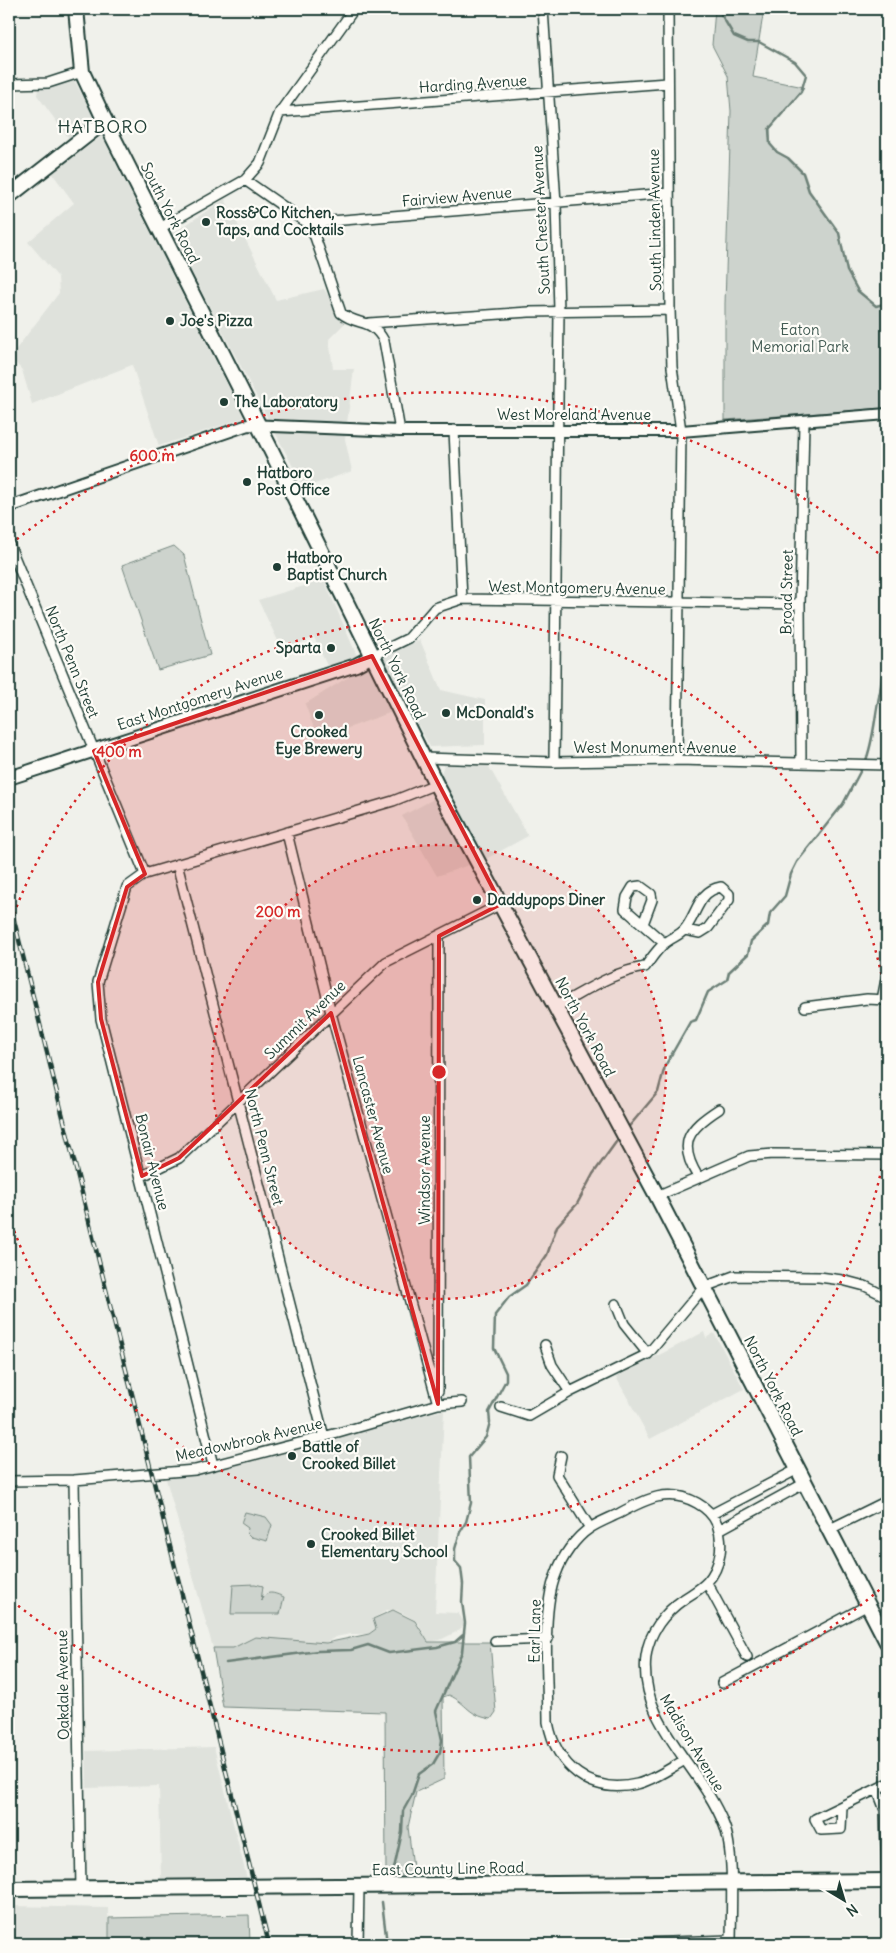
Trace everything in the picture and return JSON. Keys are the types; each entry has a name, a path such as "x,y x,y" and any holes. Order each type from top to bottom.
{"main road":[{"name":"South York Road","path":"76,9 82,72 259,426"},
{"path":"9,196 105,121"},
{"name":"North York Road","path":"259,426 436,784 657,1196 887,1642"},
{"name":"East Montgomery Avenue","path":"9,778 356,665 372,656"},
{"name":"East County Line Road","path":"9,1890 887,1882"}],"street":[{"path":"160,228 244,180 260,163 280,112 354,9"},
{"name":"South Chester Avenue","path":"543,9 547,92 556,203 559,311 554,762"},
{"name":"South Linden Avenue","path":"668,9 670,310 672,367 681,431 677,760"},
{"path":"9,84 48,83 82,72"},
{"name":"Harding Avenue","path":"280,112 667,83"},
{"path":"244,180 307,223 315,237 341,312 349,318 369,323 559,311 670,310"},
{"name":"Fairview Avenue","path":"307,223 669,193"},
{"path":"369,323 379,332 384,341 400,431"},
{"name":"West Moreland Avenue","path":"9,507 248,425 400,431 681,431 887,414"},
{"name":"Broad Street","path":"801,763 800,604 804,422"},
{"path":"454,430 462,599"},
{"name":"North Penn Street","path":"9,544 145,874"},
{"name":"West Montgomery Avenue","path":"372,656 408,638 435,608 462,599 678,604 800,604"},
{"name":"West Monument Avenue","path":"424,758 554,762 677,760 887,765"},
{"path":"145,874 408,796 436,784"},
{"name":"Lancaster Avenue","path":"287,833 331,1013 438,1404"},
{"name":"North Penn Street","path":"177,864 324,1437"},
{"name":"Bonair Avenue","path":"145,874 127,887 98,982 101,1019 142,1176 213,1465"},
{"path":"555,1007 614,975 629,969 645,967 664,943 685,930 692,914 706,894 715,888 722,887 729,900 708,928 700,933 685,930"},
{"name":"Summit Avenue","path":"142,1176 179,1158 386,962 502,904"},
{"path":"643,924 664,943"},
{"name":"Windsor Avenue","path":"438,1404 439,936"},
{"path":"805,1007 867,998 884,1000 887,974"},
{"path":"698,1177 687,1156 687,1143 697,1126 720,1109"},
{"path":"657,1196 675,1190 698,1177 749,1156 761,1154 887,1155"},
{"path":"501,1407 529,1416 570,1392 648,1354 704,1287 734,1276 819,1277 842,1280 865,1286 887,1297"},
{"path":"616,1304 624,1324 648,1354"},
{"path":"545,1345 552,1365 570,1392"},
{"name":"Meadowbrook Avenue","path":"9,1482 74,1480 170,1473 213,1465 324,1437 438,1404 462,1402"},
{"path":"561,1456 557,1476 590,1528"},
{"path":"798,1469 712,1514 719,1530 805,1483"},
{"name":"Oakdale Avenue","path":"74,1480 81,1890"},
{"name":"Earl Lane","path":"685,1760 637,1784 618,1786 601,1784 583,1778 570,1768 559,1755 551,1740 548,1722 549,1597 556,1574 566,1554 590,1528 647,1499 659,1496 686,1498 712,1514"},
{"path":"828,1530 887,1501"},
{"name":"Madison Avenue","path":"719,1530 721,1544 715,1571 707,1583 668,1612 651,1638 646,1653 645,1684 648,1699 724,1825 729,1843 731,1942"},
{"path":"707,1583 747,1657"},
{"path":"722,1683 868,1605"},
{"path":"494,1641 548,1639"},
{"path":"842,1806 887,1784"},
{"path":"877,1789 885,1810 887,1882"},
{"path":"358,1944 359,1887"},
{"path":"609,1944 731,1942"}],"highlighted area":[{"path":"372,656 501,904 439,936 438,1404 435,1389 331,1013 179,1158 142,1176 101,1019 98,982 127,887 145,874 94,751"}],"shaded area":[{"path":"73,78 95,120 70,140 37,95 38,89 56,86"},
{"path":"102,136 244,418 159,446 132,365 32,404 22,370 10,357 59,293 58,277 28,242 74,203 52,173"},
{"path":"225,199 276,300 324,289 345,323 329,339 333,369 354,369 345,439 352,471 304,488 172,234"},
{"path":"324,580 357,656 328,668 314,637 283,651 258,600"},
{"path":"420,640 441,690 485,700 485,745 430,747 408,706 318,739 305,704 369,664"},
{"path":"444,765 488,765 528,836 486,859 437,876 402,816 432,800"},
{"path":"704,1332 706,1338 714,1333 744,1389 650,1439 616,1377"},
{"name":"Crooked Billet Elementary School","path":"444,1410 435,1612 458,1613 465,1623 460,1630 440,1640 428,1642 418,1623 396,1610 387,1610 373,1619 376,1629 369,1634 351,1634 335,1637 326,1643 255,1637 233,1648 213,1648 166,1479"},
{"path":"214,1747 247,1879 161,1878 159,1786 87,1788 86,1751"},
{"path":"9,1906 108,1908 109,1944 9,1944"}],"green space":[{"name":"Eaton Memorial Park","path":"715,9 764,9 753,77 804,87 770,129 770,144 803,173 809,191 839,233 847,271 858,291 876,306 887,303 887,408 725,420 725,304 731,111 728,76 712,45"},
{"path":"174,546 184,555 210,655 158,670 122,565"},
{"path":"887,634 887,701 878,701"},
{"path":"245,1512 266,1517 272,1525 267,1541 251,1537 247,1533 248,1528 241,1523"},
{"path":"255,1584 263,1586 261,1601 268,1593 284,1597 280,1614 231,1614 233,1585"},
{"path":"393,1610 415,1621 428,1642 490,1642 496,1712 491,1719 483,1717 472,1712 449,1695 443,1697 444,1779 416,1792 408,1827 414,1875 386,1875 385,1712 223,1707 213,1648 233,1648 255,1637 326,1643 369,1634 376,1629 373,1619"},
{"path":"249,1915 250,1944 109,1944 109,1918"}],"waterway":[{"path":"718,9 734,36 748,42 759,42 795,62 806,75 801,92 769,129 770,144 803,173 809,191 839,233 847,271 858,291 876,306 887,303"},
{"path":"865,763 872,740 880,693 887,671"},
{"path":"626,1130 658,1092 665,1066 690,1022 696,1020 708,992 727,980 729,972 748,954 751,941 768,925 770,913 785,896 791,874 797,862 843,804 862,768"},
{"path":"393,1873 402,1832 403,1811 412,1795 419,1774 433,1764 440,1752 442,1740 436,1711 462,1652 465,1623 462,1602 463,1584 461,1568 455,1561 455,1549 460,1532 466,1522 471,1503 469,1457 486,1437 490,1422 489,1412 506,1380 506,1373 494,1348 495,1315 509,1297 526,1285 547,1255 557,1226 577,1204 593,1174 619,1138"},
{"path":"226,1663 318,1651 351,1650 368,1645 389,1653 437,1647 455,1642 463,1635"},
{"path":"382,1902 387,1944"}],"railway":[{"path":"9,900 269,1944"}],"place":[{"name":"Ross&Co Kitchen, Taps, and Cocktails","path":"206,222"},
{"name":"Joe's Pizza","path":"170,321"},
{"name":"The Laboratory","path":"224,402"},
{"name":"Hatboro Post Office","path":"247,482"},
{"name":"Hatboro Baptist Church","path":"277,567"},
{"name":"Sparta","path":"331,648"},
{"name":"McDonald's","path":"446,713"},
{"name":"Crooked Eye Brewery","path":"319,715"},
{"name":"Daddypops Diner","path":"477,900"},
{"name":"Battle of Crooked Billet","path":"292,1456"},
{"name":"Crooked Billet Elementary School","path":"311,1544"}],"district":[{"name":"HATBORO","path":"103,127"}]}
